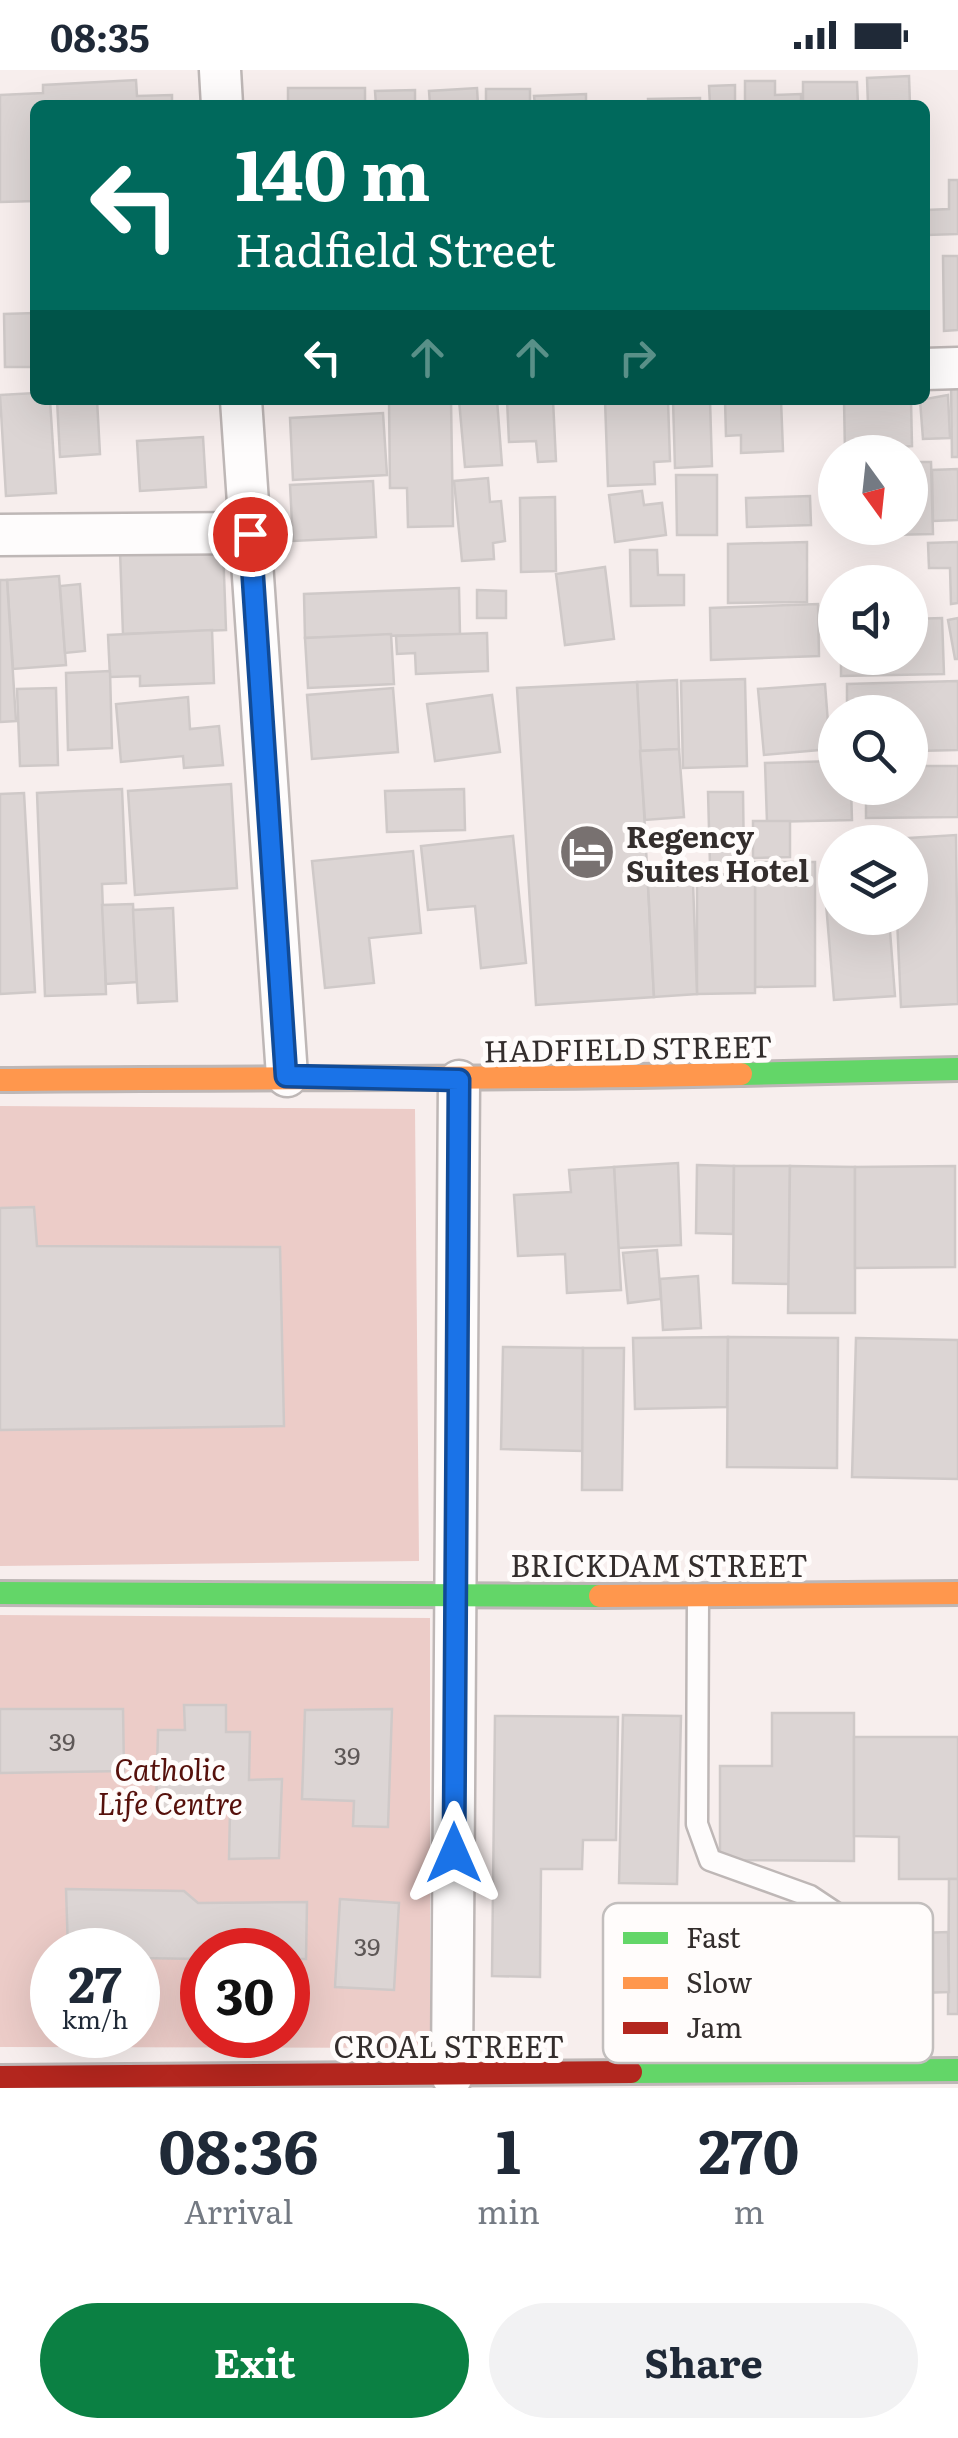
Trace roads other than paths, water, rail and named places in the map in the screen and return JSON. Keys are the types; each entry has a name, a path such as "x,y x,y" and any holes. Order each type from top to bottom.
{"main road":[{"name":"HADFIELD STREET","path":"0,1080 286,1076 459,1080 958,1069"},
{"name":"BRICKDAM STREET","path":"0,1592 698,1596 958,1592"},
{"name":"CROAL STREET","path":"0,2077 863,2080 894,2071 958,2070"}],"street":[{"path":"220,70 222,100"},
{"path":"930,369 958,368"},
{"path":"241,405 286,1076"},
{"path":"0,535 250,534"},
{"path":"452,2076 459,1080"}],"lane":[{"path":"698,1596 696,1813 701,1845 710,1860 820,1903"},
{"path":"894,2063 894,2071"}],"place":[{"name":"Regency Suites Hotel","path":"587,852"}],"park label":[{"name":"Catholic Life Centre","path":"170,1785"}]}
